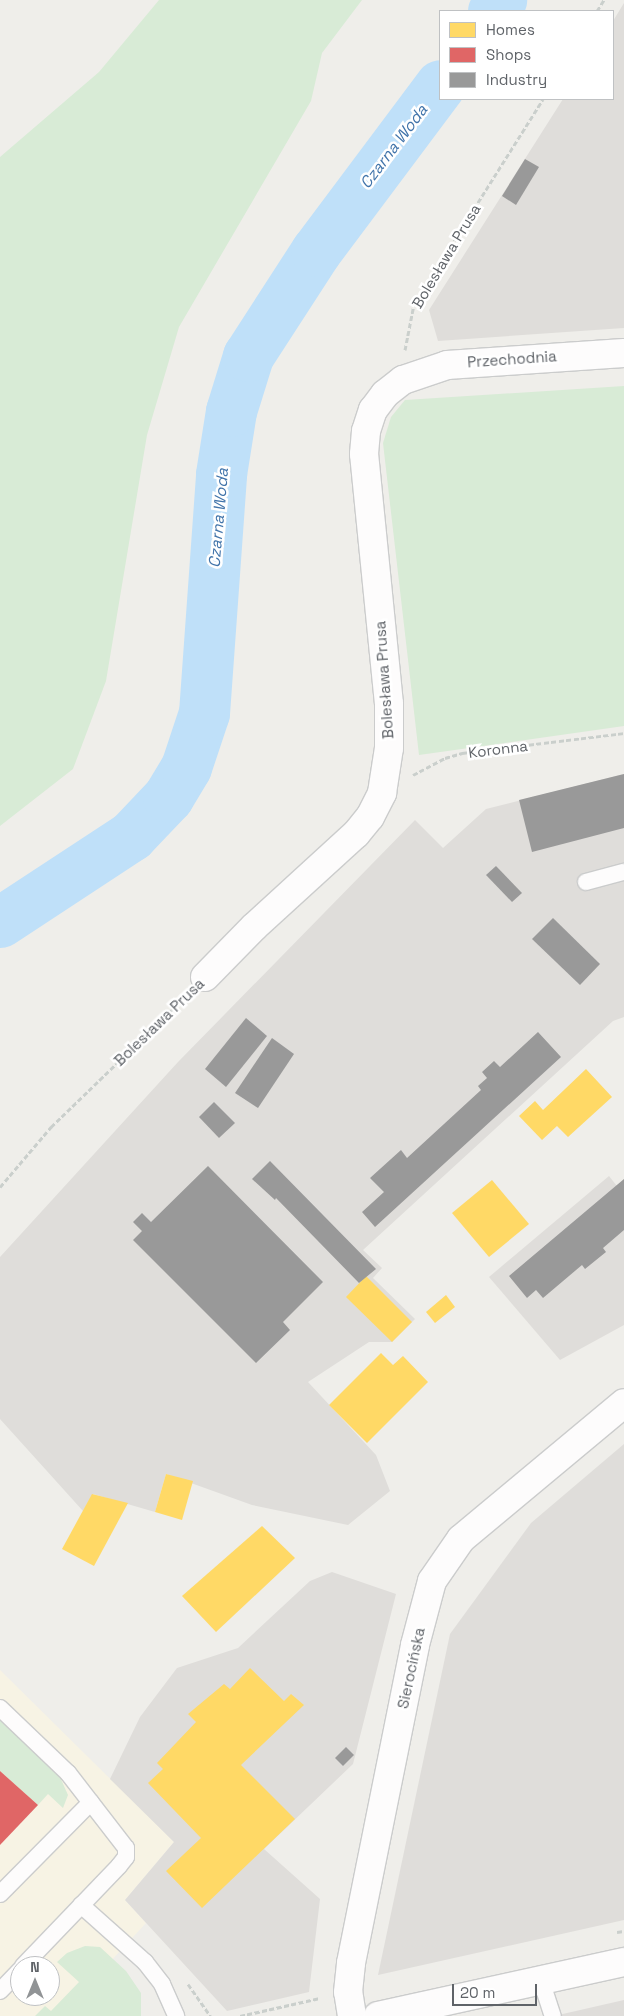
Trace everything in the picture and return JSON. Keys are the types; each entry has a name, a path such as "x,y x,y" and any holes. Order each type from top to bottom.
{"street":[{"name":"Przechodnia","path":"403,380 425,370 470,361 624,353"},
{"name":"Bolesława Prusa","path":"205,978 254,928 356,834 370,817 382,793 389,748 389,710 364,454 366,431 373,410 385,394 403,380"},
{"name":"Sierocińska","path":"352,2016 348,1992 351,1963 416,1645 432,1581 448,1554 465,1535 624,1402"},
{"path":"378,2016 624,1962"}],"lane":[{"path":"586,882 624,872"},
{"path":"0,1708 68,1773 126,1848 126,1857 33,1956"},
{"path":"0,1894 91,1802"},
{"path":"81,1905 145,1962 162,1984 176,2016"},
{"path":"0,1991 10,1980"},
{"path":"541,1980 553,2016"}],"path":[{"name":"Bolesława Prusa","path":"403,380 406,338 414,304 541,100"},
{"name":"Koronna","path":"382,793 451,755 624,733"},
{"name":"Bolesława Prusa","path":"0,1187 51,1127 205,978"}],"shaded area":[{"path":"624,3 624,328 438,341 429,310 562,100 614,100 614,19"},
{"path":"624,774 624,1017 613,1021 363,1250 382,1268 373,1278 415,1319 392,1342 369,1342 308,1382 376,1455 390,1491 348,1525 252,1505 166,1474 155,1512 93,1494 83,1511 0,1419 0,1257 178,1062 415,820 443,848 486,809"},
{"path":"609,1176 624,1195 624,1325 560,1360 489,1277"},
{"path":"624,1444 624,1920 378,1975 450,1634 531,1523"},
{"path":"332,1572 396,1594 353,1764 264,1849 320,1899 309,1992 227,2011 125,1900 174,1842 110,1779 140,1717 177,1668 238,1648 310,1581"},
{"path":"0,1670 174,1842 125,1900 146,1923 60,2016 0,2016"},
{"path":"624,2000 624,2016 554,2016"}],"green space":[{"path":"159,0 362,0 322,53 311,101 179,327 147,435 106,681 73,769 0,826 0,157 99,72"},
{"path":"624,386 624,726 419,755 383,443 391,417 405,400"},
{"path":"0,1719 60,1777 68,1795 63,1808 48,1794 38,1805 0,1771"},
{"path":"85,1946 100,1947 126,1971 141,1993 141,2016 35,2016 45,2006 51,2011 56,2006 60,2006 60,2002 79,1982 60,1965 60,1959 67,1953"}],"building: Homes":[{"path":"586,1069 612,1097 568,1137 557,1126 542,1140 519,1116 535,1101 543,1110"},
{"path":"492,1180 529,1224 489,1257 452,1213"},
{"path":"366,1276 412,1322 392,1342 346,1297"},
{"path":"446,1295 455,1307 435,1323 426,1312"},
{"path":"381,1353 393,1365 403,1356 428,1382 367,1443 329,1405"},
{"path":"166,1474 193,1481 182,1520 155,1512"},
{"path":"92,1494 128,1503 94,1566 62,1549"},
{"path":"262,1526 295,1558 216,1632 182,1596"},
{"path":"250,1668 284,1701 291,1694 304,1705 241,1765 295,1819 202,1908 166,1871 201,1838 148,1783 163,1769 157,1763 196,1722 188,1714 224,1684 230,1689"}],"building: Shops":[{"path":"0,1771 38,1805 0,1845"}],"building: Industry":[{"path":"525,159 539,167 516,205 502,196"},
{"path":"624,774 624,828 532,852 519,800"},
{"path":"496,866 522,893 512,902 486,875"},
{"path":"553,918 600,964 580,985 532,939"},
{"path":"246,1018 267,1036 226,1087 205,1069"},
{"path":"538,1032 561,1057 375,1227 362,1212 384,1192 370,1178 401,1150 407,1158 481,1090 478,1086 487,1078 482,1072 494,1061 500,1067"},
{"path":"272,1038 294,1054 258,1108 235,1093"},
{"path":"214,1102 235,1123 219,1138 199,1117"},
{"path":"270,1161 376,1269 359,1283 276,1198 275,1200 252,1179"},
{"path":"208,1166 323,1282 283,1322 290,1330 256,1363 133,1240 142,1231 133,1222 142,1213 151,1222"},
{"path":"624,1179 624,1230 603,1248 606,1252 585,1269 582,1265 543,1298 536,1290 527,1298 509,1276"},
{"path":"346,1747 354,1755 343,1766 335,1758"}],"waterway":[{"name":"Czarna Woda","path":"494,10 501,0"},
{"name":"Czarna Woda","path":"0,922 131,836 168,797 186,767 204,713 221,474 231,411 248,356 316,251 439,86"}]}
